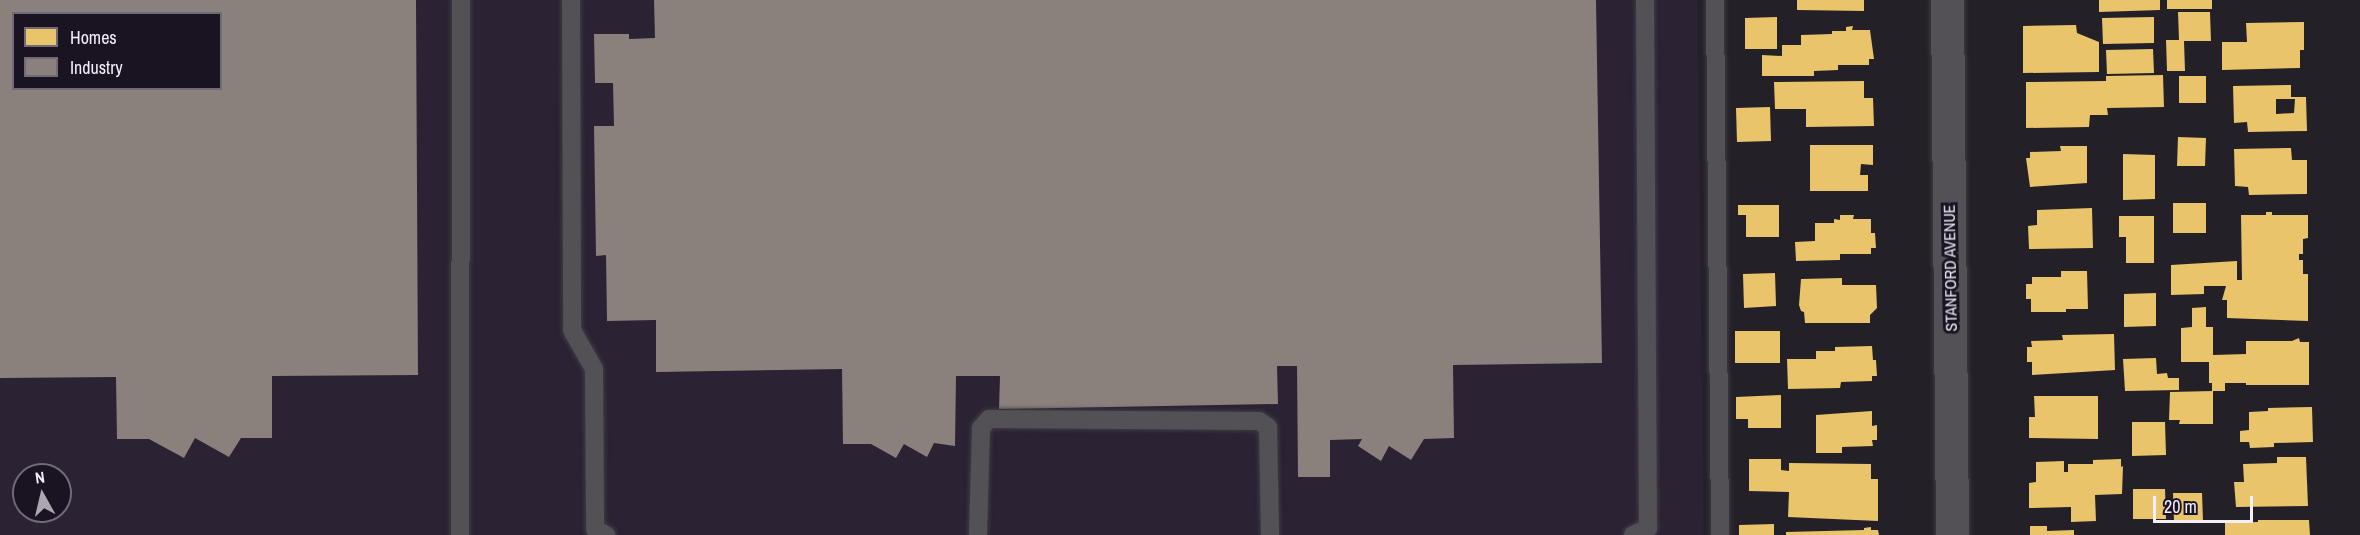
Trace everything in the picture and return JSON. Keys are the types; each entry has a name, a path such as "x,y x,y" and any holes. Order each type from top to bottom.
{"street":[{"name":"STANFORD AVENUE","path":"1947,0 1952,535"}],"lane":[{"path":"460,535 461,0"},
{"path":"571,0 572,330 594,369 595,529 606,535"},
{"path":"1633,535 1648,528 1645,0"},
{"path":"1714,0 1720,535"},
{"path":"978,535 981,428 989,419 1001,419 1259,420 1268,426 1270,535"}],"shaded area":[{"path":"0,0 1697,0 1704,535 0,535"}],"building: Homes":[{"path":"1797,0 1864,0 1864,11 1797,10"},
{"path":"2099,0 2160,0 2160,10 2099,12"},
{"path":"2167,0 2212,0 2212,9 2167,9"},
{"path":"2178,12 2210,12 2211,41 2184,41 2185,71 2167,71 2166,40 2179,40"},
{"path":"1777,17 1777,49 1745,49 1745,18"},
{"path":"2154,17 2154,43 2103,44 2102,18"},
{"path":"2304,22 2304,50 2300,50 2300,68 2222,70 2222,42 2247,42 2246,23"},
{"path":"2076,25 2077,33 2099,42 2099,72 2023,73 2023,26"},
{"path":"1853,26 1852,30 1870,30 1874,59 1869,59 1869,65 1838,65 1838,70 1814,71 1814,76 1762,76 1762,55 1782,56 1782,45 1801,45 1801,35 1832,34 1832,31 1846,31 1846,27"},
{"path":"2153,49 2154,73 2107,74 2106,50"},
{"path":"2163,75 2164,107 2107,108 2108,115 2090,115 2089,127 2026,128 2026,82 2106,81 2106,76"},
{"path":"2179,76 2206,76 2206,103 2179,103"},
{"path":"1864,81 1864,98 1873,98 1874,126 1806,127 1806,109 1775,109 1774,82"},
{"path":"2291,85 2291,97 2306,97 2307,131 2248,132 2247,122 2234,123 2233,86","holes":["2276,99 2295,99 2294,113 2276,114"]},
{"path":"1770,107 1771,141 1737,142 1736,108"},
{"path":"2178,137 2206,138 2205,166 2177,166"},
{"path":"1810,145 1873,145 1873,165 1861,164 1860,175 1868,175 1868,191 1810,191"},
{"path":"2060,146 2087,146 2087,183 2030,187 2026,158 2030,158 2030,152 2061,151"},
{"path":"2291,148 2292,160 2307,160 2307,194 2249,195 2248,187 2235,186 2234,149"},
{"path":"2123,154 2155,155 2155,199 2123,200"},
{"path":"2173,203 2206,203 2206,233 2173,233"},
{"path":"1738,205 1779,205 1779,237 1746,237 1746,215 1738,215"},
{"path":"2092,208 2093,248 2029,249 2028,226 2037,225 2037,210"},
{"path":"2266,212 2272,212 2272,215 2308,215 2308,238 2303,239 2303,254 2299,254 2299,260 2303,260 2303,274 2308,274 2308,321 2227,318 2227,300 2222,300 2226,286 2204,286 2204,294 2171,295 2171,265 2237,261 2237,280 2242,280 2241,215 2266,215"},
{"path":"1840,215 1854,215 1853,219 1871,219 1871,233 1875,233 1876,248 1871,248 1871,254 1840,254 1840,260 1796,261 1795,242 1815,241 1815,223 1834,223 1834,219 1840,220"},
{"path":"2119,216 2154,216 2154,263 2126,263 2126,237 2119,237"},
{"path":"2061,271 2087,271 2088,309 2066,309 2066,312 2031,312 2031,299 2026,299 2026,284 2032,284 2032,277 2061,277"},
{"path":"1775,273 1776,306 1744,308 1743,274"},
{"path":"1842,278 1842,285 1876,285 1877,308 1870,315 1870,323 1805,323 1804,312 1801,311 1799,305 1801,279"},
{"path":"2156,293 2156,326 2124,327 2124,294"},
{"path":"2206,307 2206,327 2213,327 2213,355 2246,354 2246,341 2292,341 2299,338 2300,342 2309,342 2309,385 2225,383 2225,391 2212,391 2212,383 2209,383 2209,362 2181,362 2181,328 2192,327 2192,308"},
{"path":"1735,331 1780,331 1780,363 1735,363"},
{"path":"2114,334 2115,370 2032,375 2032,362 2027,362 2027,347 2032,347 2031,341 2063,340 2062,335"},
{"path":"1872,346 1877,376 1872,376 1872,381 1841,382 1840,388 1788,389 1787,359 1816,359 1816,351 1835,351 1835,347"},
{"path":"2156,358 2157,374 2167,373 2168,378 2179,378 2179,390 2125,391 2123,359"},
{"path":"2213,391 2213,424 2179,424 2180,420 2169,420 2170,392"},
{"path":"1781,395 1781,428 1748,428 1748,419 1736,419 1736,397"},
{"path":"2034,396 2098,396 2098,439 2029,438 2029,417 2035,417"},
{"path":"2312,407 2313,442 2274,443 2274,447 2250,448 2249,442 2240,442 2240,431 2249,430 2249,412 2268,411 2268,408"},
{"path":"1872,411 1872,426 1877,425 1877,440 1872,440 1873,446 1842,447 1842,453 1816,453 1816,415"},
{"path":"2132,422 2165,422 2166,455 2132,456"},
{"path":"2277,457 2306,457 2308,506 2236,507 2234,482 2244,482 2243,464 2277,463"},
{"path":"1749,459 1781,459 1781,470 1789,471 1789,463 1871,464 1871,479 1878,479 1878,521 1788,517 1789,492 1749,491"},
{"path":"2121,459 2122,494 2095,495 2096,521 2071,522 2071,507 2029,508 2029,483 2036,482 2036,462 2064,461 2064,472 2068,472 2068,464 2093,464 2093,460"},
{"path":"2133,489 2165,489 2166,519 2133,519"},
{"path":"2173,493 2202,493 2203,521 2174,521"},
{"path":"2258,520 2309,520 2310,535 2225,535 2225,523 2258,522"},
{"path":"1774,524 1774,535 1739,535 1739,525"},
{"path":"2030,526 2047,526 2047,531 2074,530 2074,535 2030,535"},
{"path":"1871,527 1871,530 1878,530 1879,535 1786,535 1786,532 1864,530 1864,528"}],"building: Industry":[{"path":"0,0 416,0 418,375 272,376 272,438 241,438 229,457 195,438 184,458 149,439 117,439 116,377 0,378"},
{"path":"654,0 1596,0 1602,363 1453,365 1454,438 1424,439 1411,460 1389,446 1381,461 1358,446 1362,439 1330,440 1330,477 1298,477 1297,366 1277,366 1278,404 999,409 1000,376 956,376 955,446 934,443 927,457 904,444 896,458 871,444 843,444 842,369 656,372 656,320 607,321 606,255 596,256 594,126 614,126 613,83 595,83 594,34 629,34 629,39 655,38"}]}
